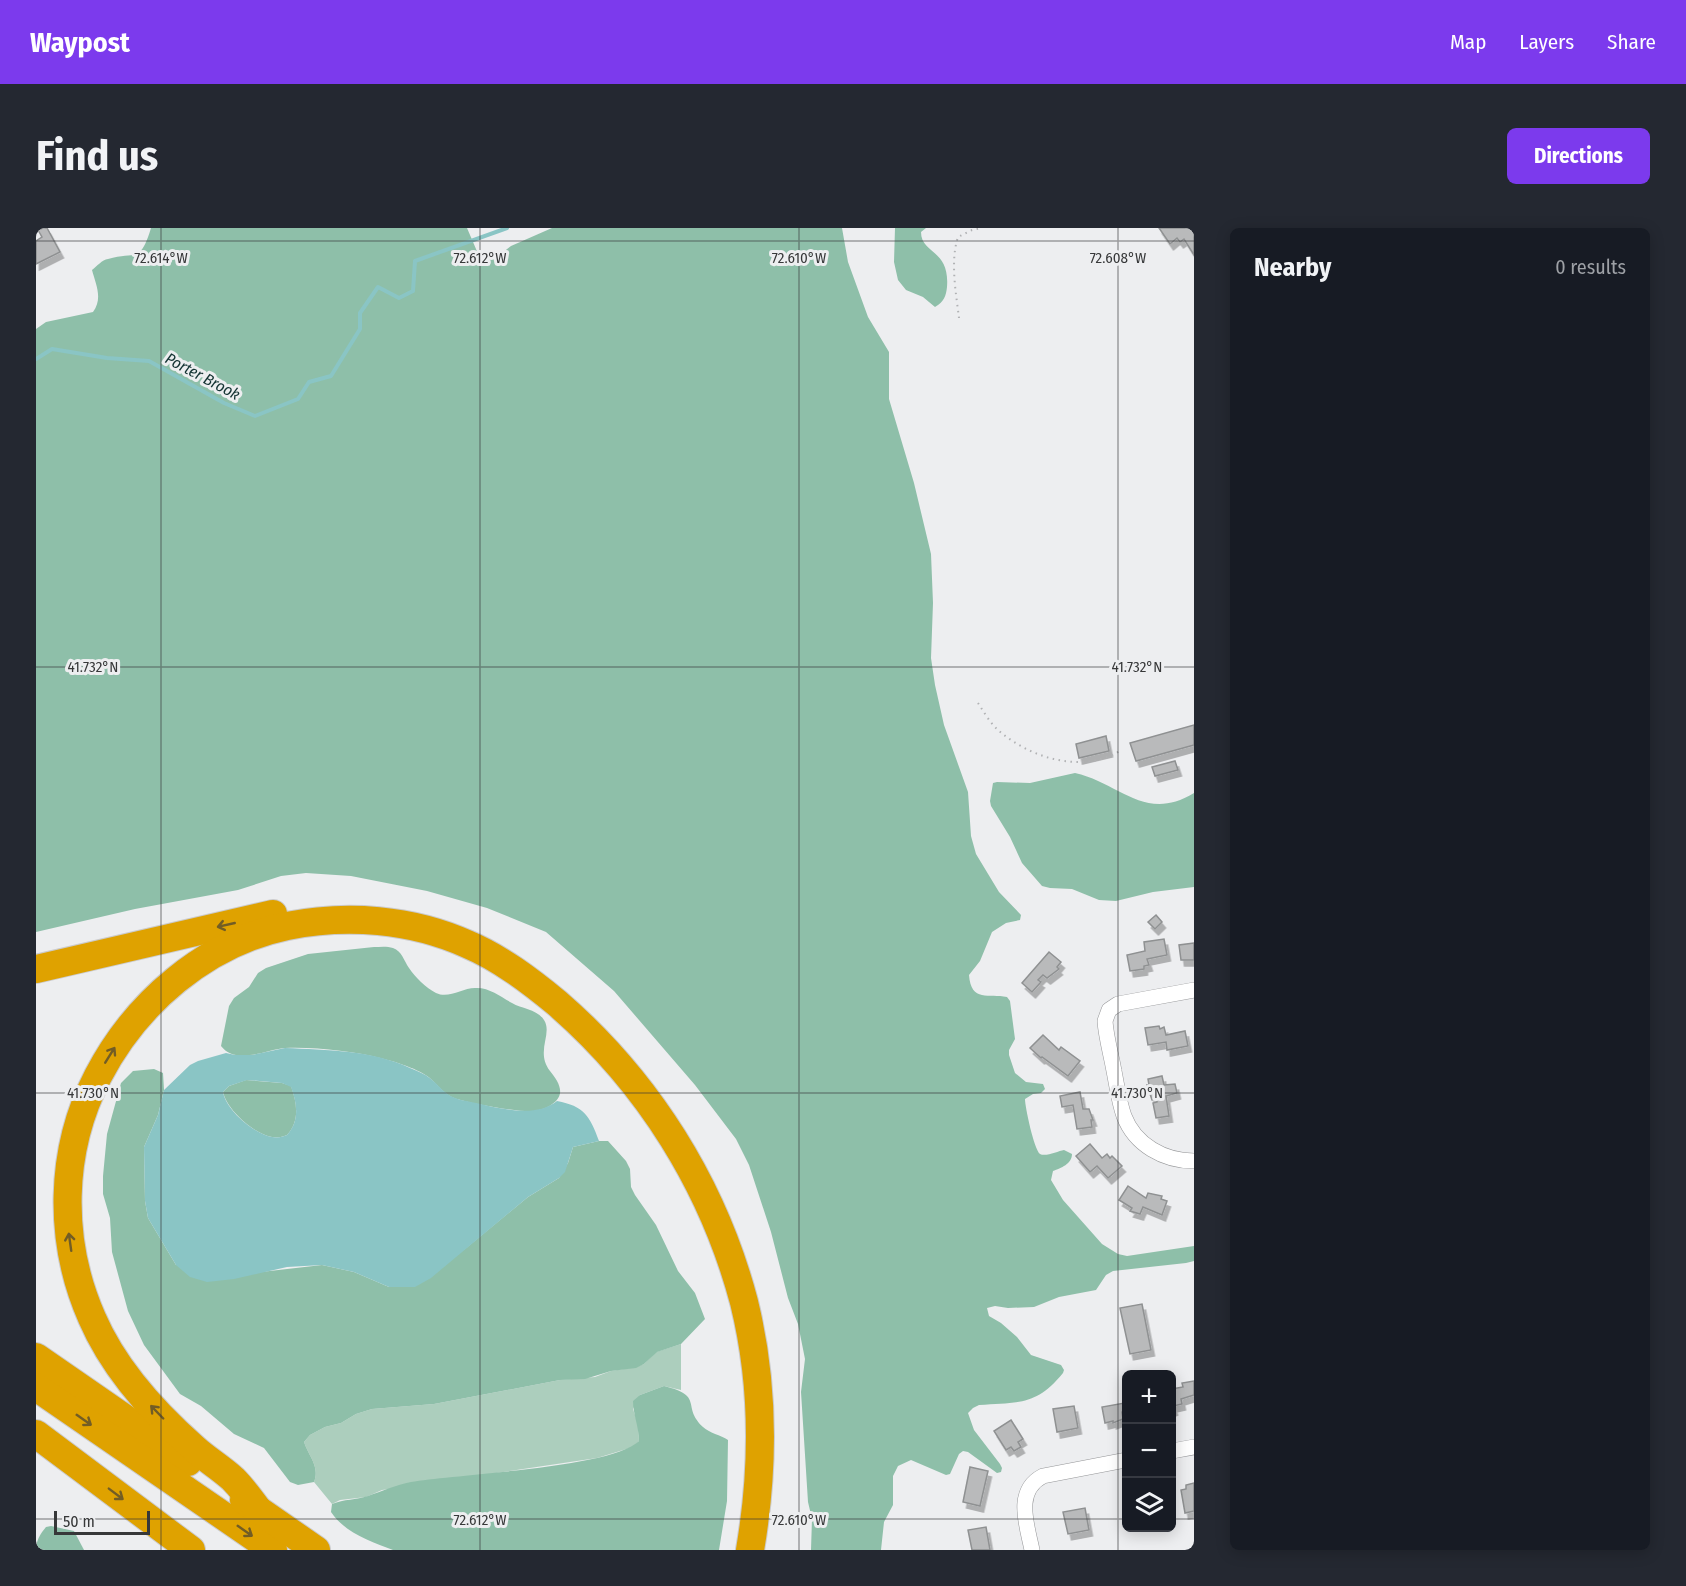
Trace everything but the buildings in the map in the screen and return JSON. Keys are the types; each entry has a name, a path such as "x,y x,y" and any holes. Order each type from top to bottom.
{"highway":[{"path":"36,969 296,909 360,904 411,909 462,925 504,946 562,987 627,1050 675,1113 713,1178 744,1252 764,1325 774,1403 774,1484 766,1550"},
{"path":"259,1511 230,1476 190,1445 151,1406 127,1378 102,1340 81,1293 69,1241 67,1204 73,1152 85,1104 107,1059 141,1014 175,981 224,950 272,930 327,921 373,920 412,926 453,938 496,959 528,980 570,1015 606,1050 652,1106 675,1142 701,1187 722,1234 737,1280 752,1341 758,1390 760,1442 758,1499 750,1550"},
{"path":"36,1357 316,1550"},
{"path":"36,1387 273,1550"},
{"path":"36,1434 191,1550"}],"street":[{"path":"1194,990 1118,1004 1109,1010 1105,1021 1122,1110 1130,1128 1152,1150 1170,1158 1194,1161"},
{"path":"1176,1450 1194,1447"},
{"path":"1032,1550 1025,1508 1031,1483 1042,1476 1122,1461"}],"path":[{"path":"959,318 955,280 955,246 958,237 982,228"},
{"path":"978,703 996,729 1020,746 1049,758 1077,763 1106,759 1120,751"}],"green space":[{"path":"151,228 467,228 479,256 497,257 511,246 552,228 842,228 848,262 868,317 889,352 889,399 914,483 931,554 933,603 931,658 935,685 944,725 968,792 971,836 976,854 999,892 1021,915 1020,920 1006,923 992,932 980,961 969,975 970,984 977,993 1007,997 1010,1001 1015,1039 1009,1055 1015,1073 1026,1082 1043,1084 1045,1089 1025,1099 1035,1144 1040,1154 1043,1155 1064,1150 1072,1154 1068,1163 1053,1171 1051,1180 1063,1200 1102,1244 1118,1254 1127,1256 1194,1246 1194,1261 1113,1271 1106,1275 1096,1290 1059,1297 1034,1307 995,1306 987,1308 989,1316 1017,1337 1031,1355 1061,1365 1063,1373 1044,1392 1035,1397 1016,1402 979,1405 968,1413 974,1430 1000,1464 1001,1472 997,1473 968,1452 963,1451 959,1454 950,1474 946,1475 911,1460 898,1466 893,1476 893,1505 884,1522 881,1550 811,1550 812,1519 808,1502 801,1392 805,1359 798,1324 788,1298 771,1232 749,1165 736,1139 695,1085 614,991 546,932 487,908 427,891 351,876 306,873 281,876 238,890 135,909 36,932 36,329 46,322 93,312 98,297 92,270 106,260 140,252"},
{"path":"895,228 926,228 921,232 922,239 940,259 947,275 945,296 935,307 923,297 906,290 898,280 894,262"},
{"path":"1075,773 1147,802 1161,804 1177,801 1194,793 1194,887 1153,892 1116,901 1099,900 1072,889 1042,886 1022,863 1010,837 991,806 993,783 1030,783"},
{"path":"374,947 396,949 418,979 436,993 446,995 470,988 485,989 541,1016 547,1031 544,1057 560,1088 556,1101 548,1107 534,1111 518,1111 454,1098 417,1070 372,1056 335,1050 297,1048 238,1055 227,1052 221,1046 229,1006 234,998 249,987 258,973 266,968 308,954"},
{"path":"154,1069 163,1073 164,1090 158,1115 144,1147 145,1201 148,1218 176,1265 261,1272 322,1265 354,1272 389,1287 465,1249 528,1197 559,1178 568,1163 573,1147 608,1141 626,1161 630,1169 631,1187 635,1195 656,1225 678,1271 695,1293 705,1319 681,1344 657,1352 636,1368 611,1371 585,1379 560,1380 434,1404 372,1409 356,1414 341,1423 325,1427 310,1435 304,1442 315,1466 314,1482 298,1485 290,1482 264,1448 234,1434 201,1406 180,1394 144,1345 128,1311 112,1252 110,1218 103,1194 107,1134 121,1083 133,1071"},
{"path":"246,1080 291,1086 295,1099 296,1118 287,1135 274,1137 257,1131 242,1120 230,1106 223,1092 229,1086"},
{"path":"681,1344 681,1390 664,1386 640,1395 633,1409 638,1424 639,1441 633,1447 597,1458 382,1490 366,1497 340,1500 332,1504 314,1482 315,1466 304,1442 310,1435 325,1427 341,1423 356,1414 372,1409 434,1404 560,1380 595,1377 644,1364 656,1352"},
{"path":"664,1386 677,1390 689,1398 693,1413 703,1427 728,1440 727,1501 719,1550 393,1550 351,1531 331,1512 332,1504 364,1497 411,1482 567,1464 623,1450 639,1441 633,1401 640,1395"},
{"path":"46,1527 74,1531 84,1550 36,1550 40,1535"}],"water":[{"path":"285,1048 365,1054 395,1062 421,1073 447,1094 461,1100 523,1111 547,1107 557,1101 566,1103 580,1109 585,1114 599,1141 573,1147 565,1172 559,1178 528,1197 431,1278 415,1287 389,1287 354,1272 322,1265 287,1267 234,1279 207,1282 190,1277 176,1265 148,1218 145,1201 144,1147 158,1115 164,1090 190,1065 226,1053 252,1055","holes":["247,1080 282,1083 291,1087 295,1099 296,1118 287,1135 280,1137 265,1135 249,1126 229,1106 223,1092 229,1086"]}],"waterway":[{"name":"Porter Brook","path":"36,359 52,349 107,358 149,361 224,403 255,416 298,399 309,382 331,376 360,329 360,313 378,287 399,298 413,291 415,261 507,228"}]}
